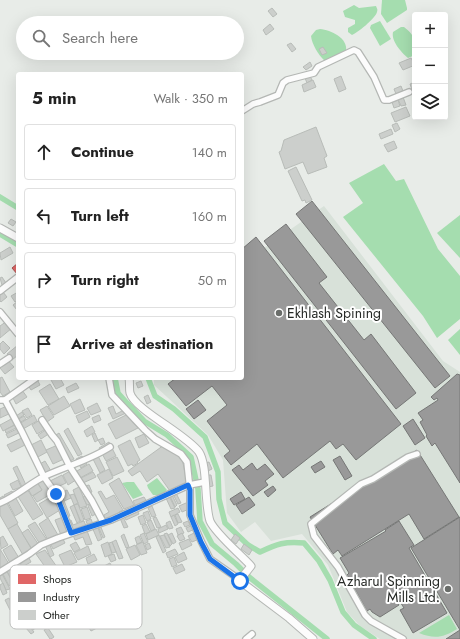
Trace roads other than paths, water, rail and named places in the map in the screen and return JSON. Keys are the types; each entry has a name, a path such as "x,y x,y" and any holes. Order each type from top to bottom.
{"street":[{"path":"244,110 253,104 278,95 283,83 287,80 314,73 318,67 354,50 358,52 374,77 384,100 389,100 409,92"},
{"path":"0,228 16,237"},
{"path":"0,291 16,279"},
{"path":"0,312 16,332"},
{"path":"0,364 9,358"},
{"path":"33,380 2,400 22,432 44,477 56,494 71,533"},
{"path":"109,380 112,395 145,430 155,439 181,454 187,462 190,484 190,515 210,559 289,618 313,639"},
{"path":"129,380 130,394 138,404 187,440 199,452 203,460 211,521 217,530 251,566 240,581"},
{"path":"42,420 57,441 70,467 92,501 103,522"},
{"path":"0,503 13,498 44,477 98,455 110,447"},
{"path":"403,639 371,621 365,615 338,567 314,536 311,524 361,484 373,480 408,457 417,454"},
{"path":"11,565 41,545 136,509 190,484 205,482"},
{"path":"0,572 10,566"},
{"path":"246,639 252,634"}],"waterway":[{"path":"0,197 16,207"},
{"path":"0,234 16,244"},
{"path":"115,380 118,393 144,421 167,435 191,457 198,489 200,521 212,544 249,577 327,639"},
{"path":"149,380 155,396 174,409 205,437 218,472 219,499 225,523 248,545 260,552 281,544 292,542 304,543 319,561 330,580 343,612 354,625 374,639"}],"place":[{"name":"Ekhlash Spining","path":"279,313"},
{"name":"Azharul Spinning Mills Ltd.","path":"448,589"}]}
